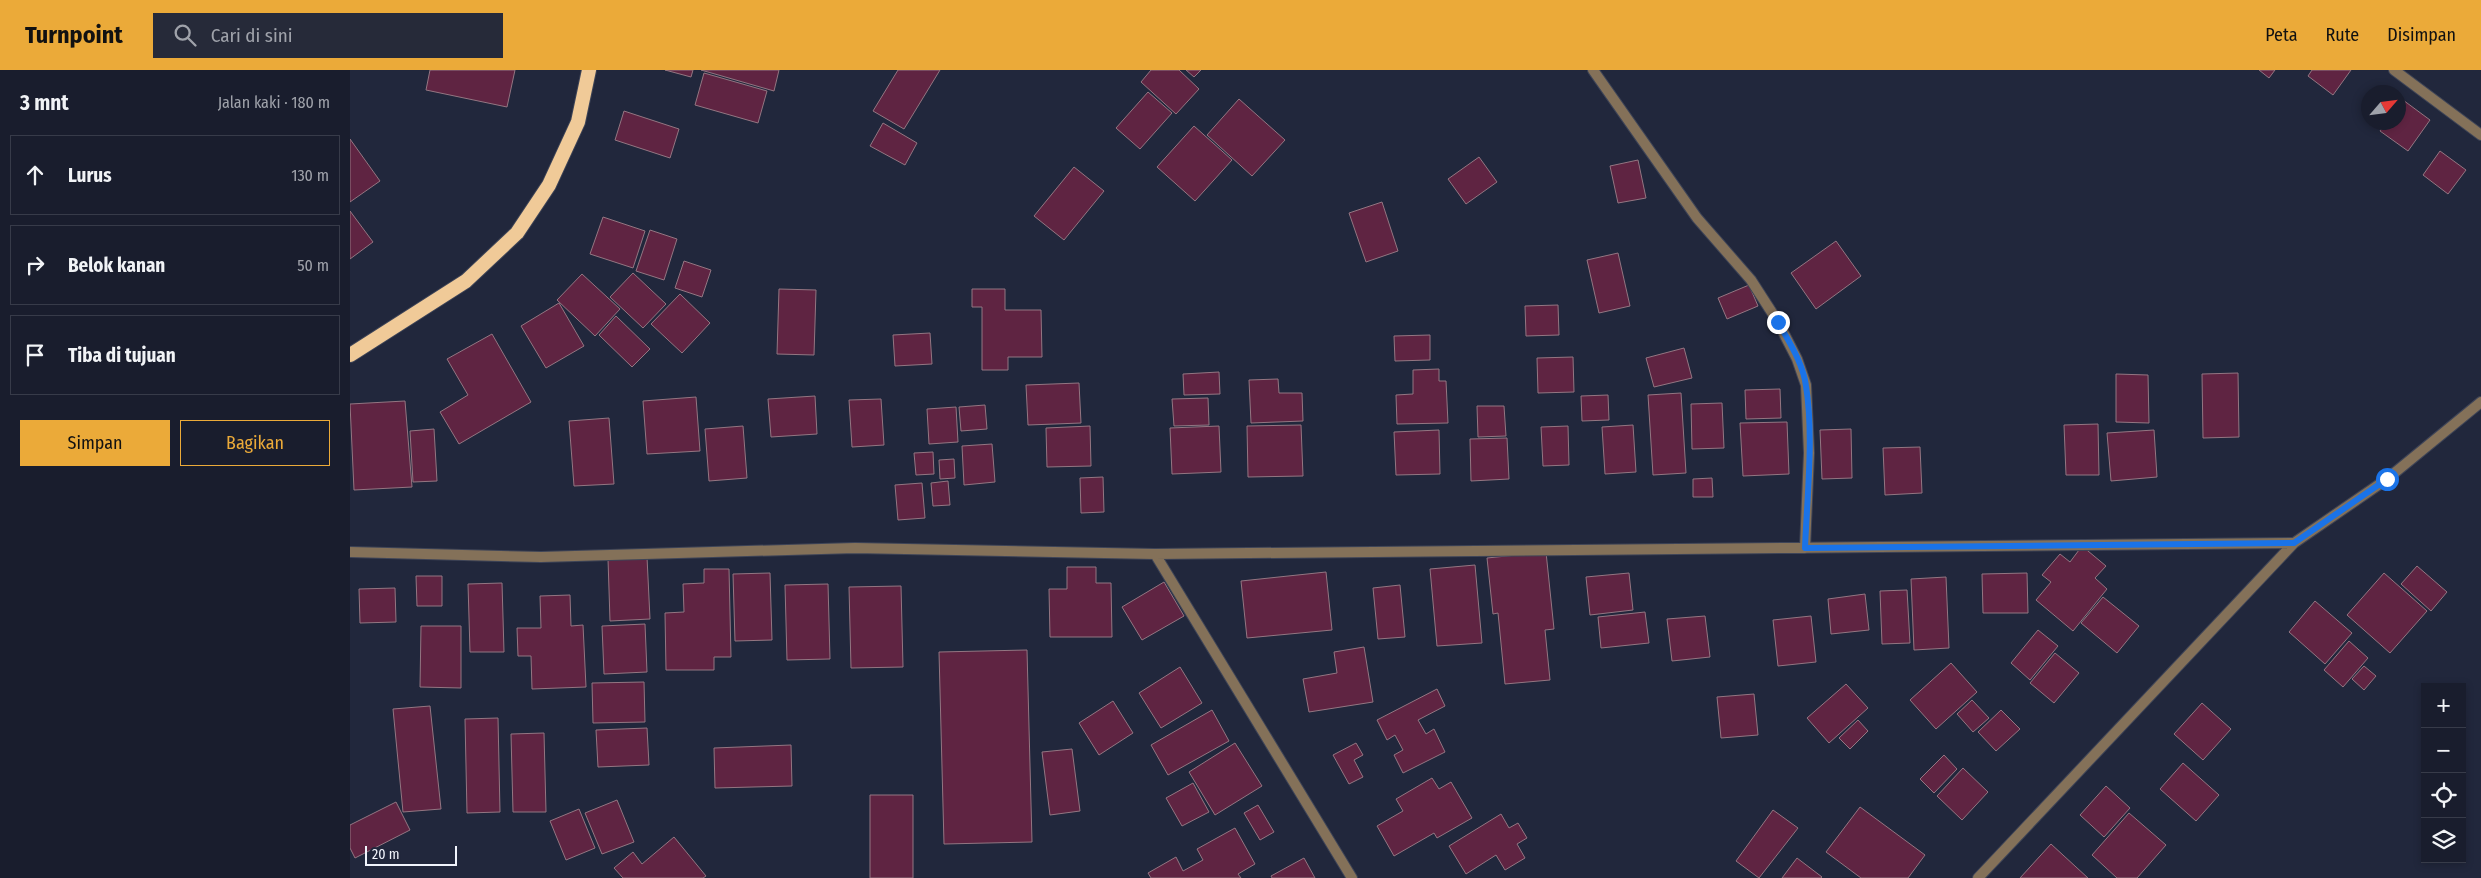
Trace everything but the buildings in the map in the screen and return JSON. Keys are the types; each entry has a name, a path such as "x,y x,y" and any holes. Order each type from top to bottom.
{"highway":[{"path":"350,355 466,281 517,233 549,185 578,122 589,70"}],"street":[{"path":"1593,70 1697,218 1751,280 1778,322 1797,358 1806,385 1807,404 1809,453 1805,548"},
{"path":"2394,70 2481,135"},
{"path":"1978,878 2294,543 2387,479 2481,402"},
{"path":"350,552 541,556 855,548 1155,554 2294,543"},
{"path":"1155,554 1352,878"}],"route":[{"path":"1778,322 1797,358 1806,385 1809,453 1805,548 2294,543 2387,479"}]}
